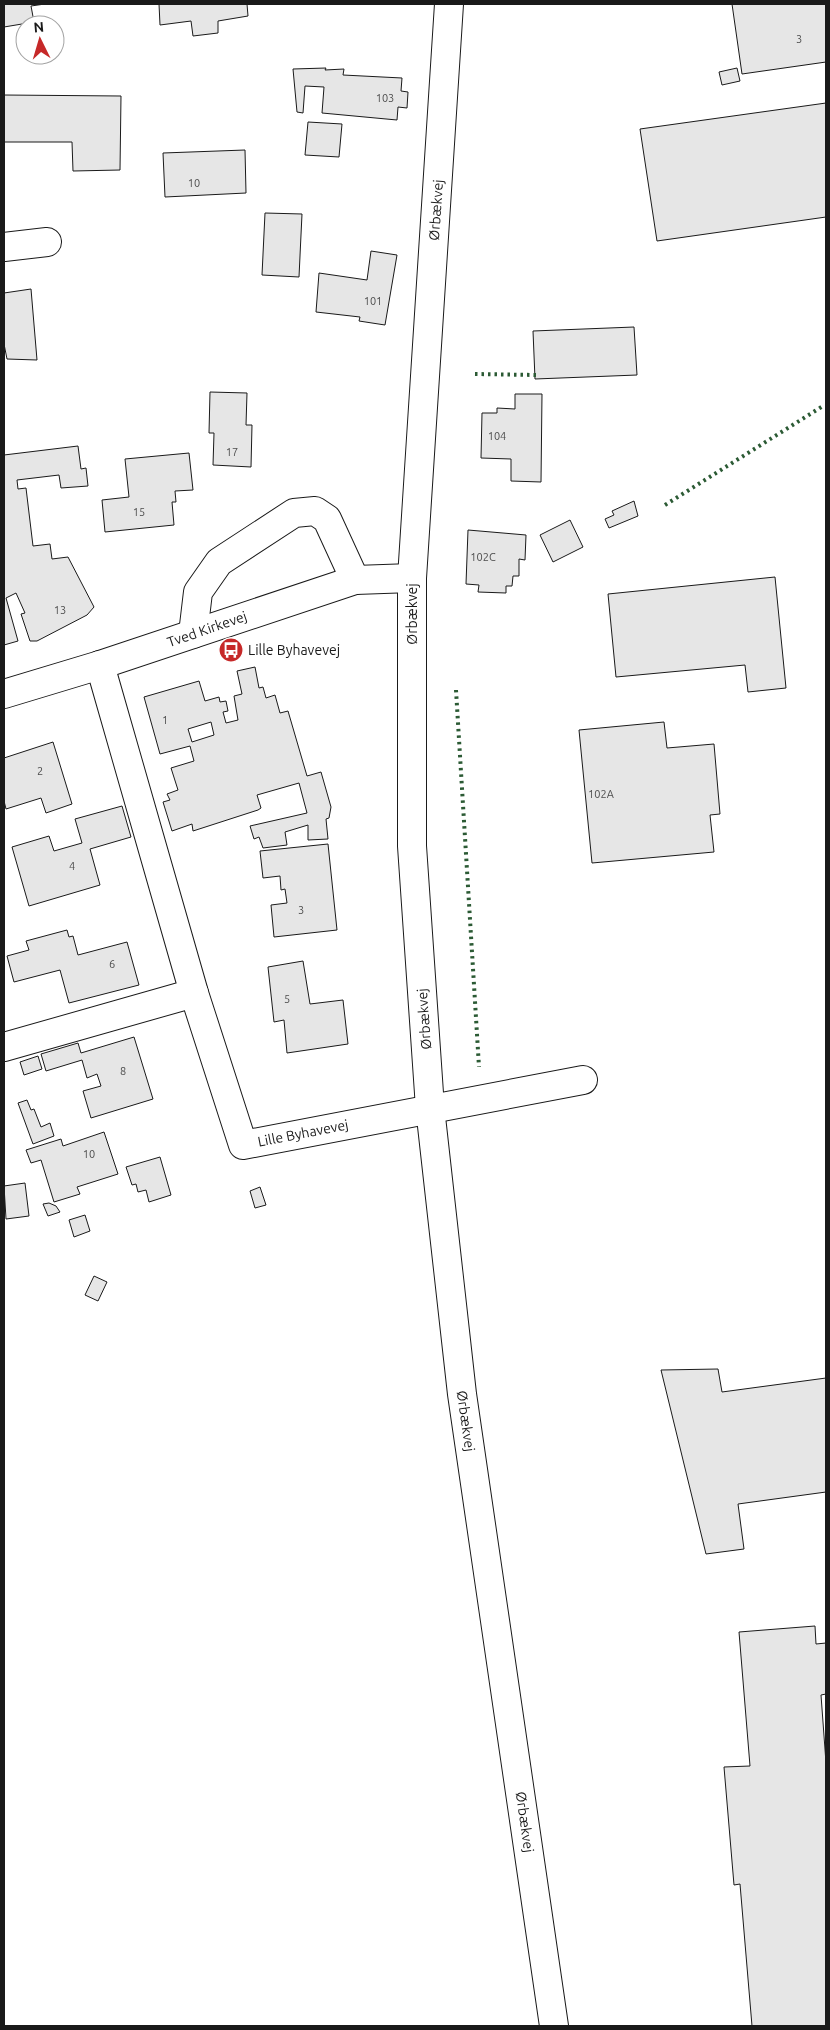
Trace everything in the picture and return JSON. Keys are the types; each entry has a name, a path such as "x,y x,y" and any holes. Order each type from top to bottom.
{"street":[{"name":"Ørbækvej","path":"449,4 412,578 412,846 430,1108 462,1394 554,2026"},
{"path":"4,247 47,242"},
{"path":"193,634 198,592 219,562 294,513 315,511 327,519 355,580"},
{"name":"Tved Kirkevej","path":"4,694 100,665 355,580 412,578"},
{"name":"Lille Byhavevej","path":"100,665 194,993 243,1145 430,1108"},
{"path":"4,1047 194,993"},
{"path":"430,1108 583,1080"}],"building":[{"path":"4,4 45,4 31,6 33,15 15,15 15,25 4,27"},
{"path":"159,4 247,4 248,16 218,21 218,33 193,36 191,21 160,25"},
{"path":"732,4 826,4 826,62 742,74"},
{"path":"326,68 325,70 344,69 343,75 402,78 401,91 408,92 407,108 398,107 397,120 322,113 324,87 305,86 303,113 297,112 293,69"},
{"path":"737,68 740,81 722,85 719,72"},
{"path":"4,95 121,96 120,170 73,171 72,142 4,142"},
{"path":"826,103 826,217 657,241 640,129"},
{"path":"308,122 342,124 339,157 305,155"},
{"path":"245,150 246,193 165,197 163,153"},
{"path":"265,213 302,214 299,277 262,275"},
{"path":"371,251 397,255 385,325 359,321 360,317 316,312 319,273 367,280"},
{"path":"31,289 37,360 7,359 4,344 4,293"},
{"path":"634,327 637,375 535,379 533,331"},
{"path":"210,392 247,393 246,425 252,425 251,467 213,465 214,433 209,433"},
{"path":"515,394 542,394 541,482 511,481 511,459 481,458 482,413 497,413 497,408 515,409"},
{"path":"78,446 81,469 86,468 88,486 61,488 59,475 17,480 18,489 26,488 33,546 50,544 52,559 68,557 94,607 87,615 37,641 30,641 21,614 25,613 16,593 6,598 18,641 4,645 4,455"},
{"path":"189,453 193,490 175,491 176,502 172,502 174,525 105,532 102,500 129,497 125,459"},
{"path":"634,501 638,516 609,528 605,519 614,515 612,511"},
{"path":"570,520 583,547 553,562 540,535"},
{"path":"468,530 526,535 525,560 519,559 519,576 513,576 512,586 506,586 506,593 478,592 479,585 466,584"},
{"path":"775,577 786,688 748,692 745,665 616,677 608,594"},
{"path":"255,667 259,688 263,687 266,698 275,695 280,713 288,711 307,776 321,772 331,807 329,818 326,819 328,839 308,840 308,825 285,832 287,845 263,848 259,837 254,839 250,826 307,813 299,783 257,795 261,808 258,810 193,831 192,824 172,831 163,802 170,800 167,794 178,790 171,768 194,761 190,746 160,754 144,697 199,681 205,701 219,697 220,702 226,701 228,711 223,712 226,723 238,720 234,696 242,694 237,671","holes":["211,722 214,735 192,742 188,729"]},
{"path":"664,722 667,748 714,744 720,814 710,815 714,852 592,863 579,730"},
{"path":"53,742 72,804 46,813 41,798 6,809 4,801 4,758"},
{"path":"122,806 131,837 90,849 100,885 29,906 12,847 49,836 54,851 82,843 75,819"},
{"path":"328,844 337,930 274,937 271,905 287,903 285,889 281,890 280,876 263,878 260,851"},
{"path":"67,930 69,937 73,936 78,955 127,942 139,985 69,1003 60,970 14,982 7,956 29,950 26,941"},
{"path":"303,961 310,1004 343,1000 348,1044 287,1053 284,1020 274,1022 268,967"},
{"path":"134,1037 153,1099 91,1118 83,1091 101,1086 97,1074 87,1078 82,1060 46,1071 41,1054 78,1043 81,1053"},
{"path":"38,1056 42,1069 24,1075 20,1062"},
{"path":"27,1100 31,1110 34,1109 41,1127 50,1123 54,1136 33,1144 18,1103"},
{"path":"104,1132 118,1174 77,1187 80,1194 54,1202 41,1160 31,1163 26,1150 61,1139 63,1146"},
{"path":"160,1157 171,1195 149,1202 146,1190 138,1192 136,1184 132,1185 126,1167"},
{"path":"25,1183 29,1216 6,1219 4,1186"},
{"path":"260,1187 266,1205 255,1208 250,1191"},
{"path":"49,1203 56,1206 60,1212 48,1216 43,1204"},
{"path":"85,1215 90,1231 74,1237 69,1220"},
{"path":"94,1276 107,1282 98,1301 85,1295"},
{"path":"718,1369 722,1392 826,1378 826,1492 738,1504 744,1549 706,1554 661,1370"},
{"path":"815,1626 816,1644 826,1643 826,1694 821,1695 826,1763 826,2026 752,2026 740,1884 734,1885 724,1767 750,1766 739,1632"}],"hedge":[{"path":"475,374 537,375"},
{"path":"665,505 823,406"},
{"path":"456,690 479,1067"}],"place":[{"name":"Lille Byhavevej","path":"231,650"}]}
